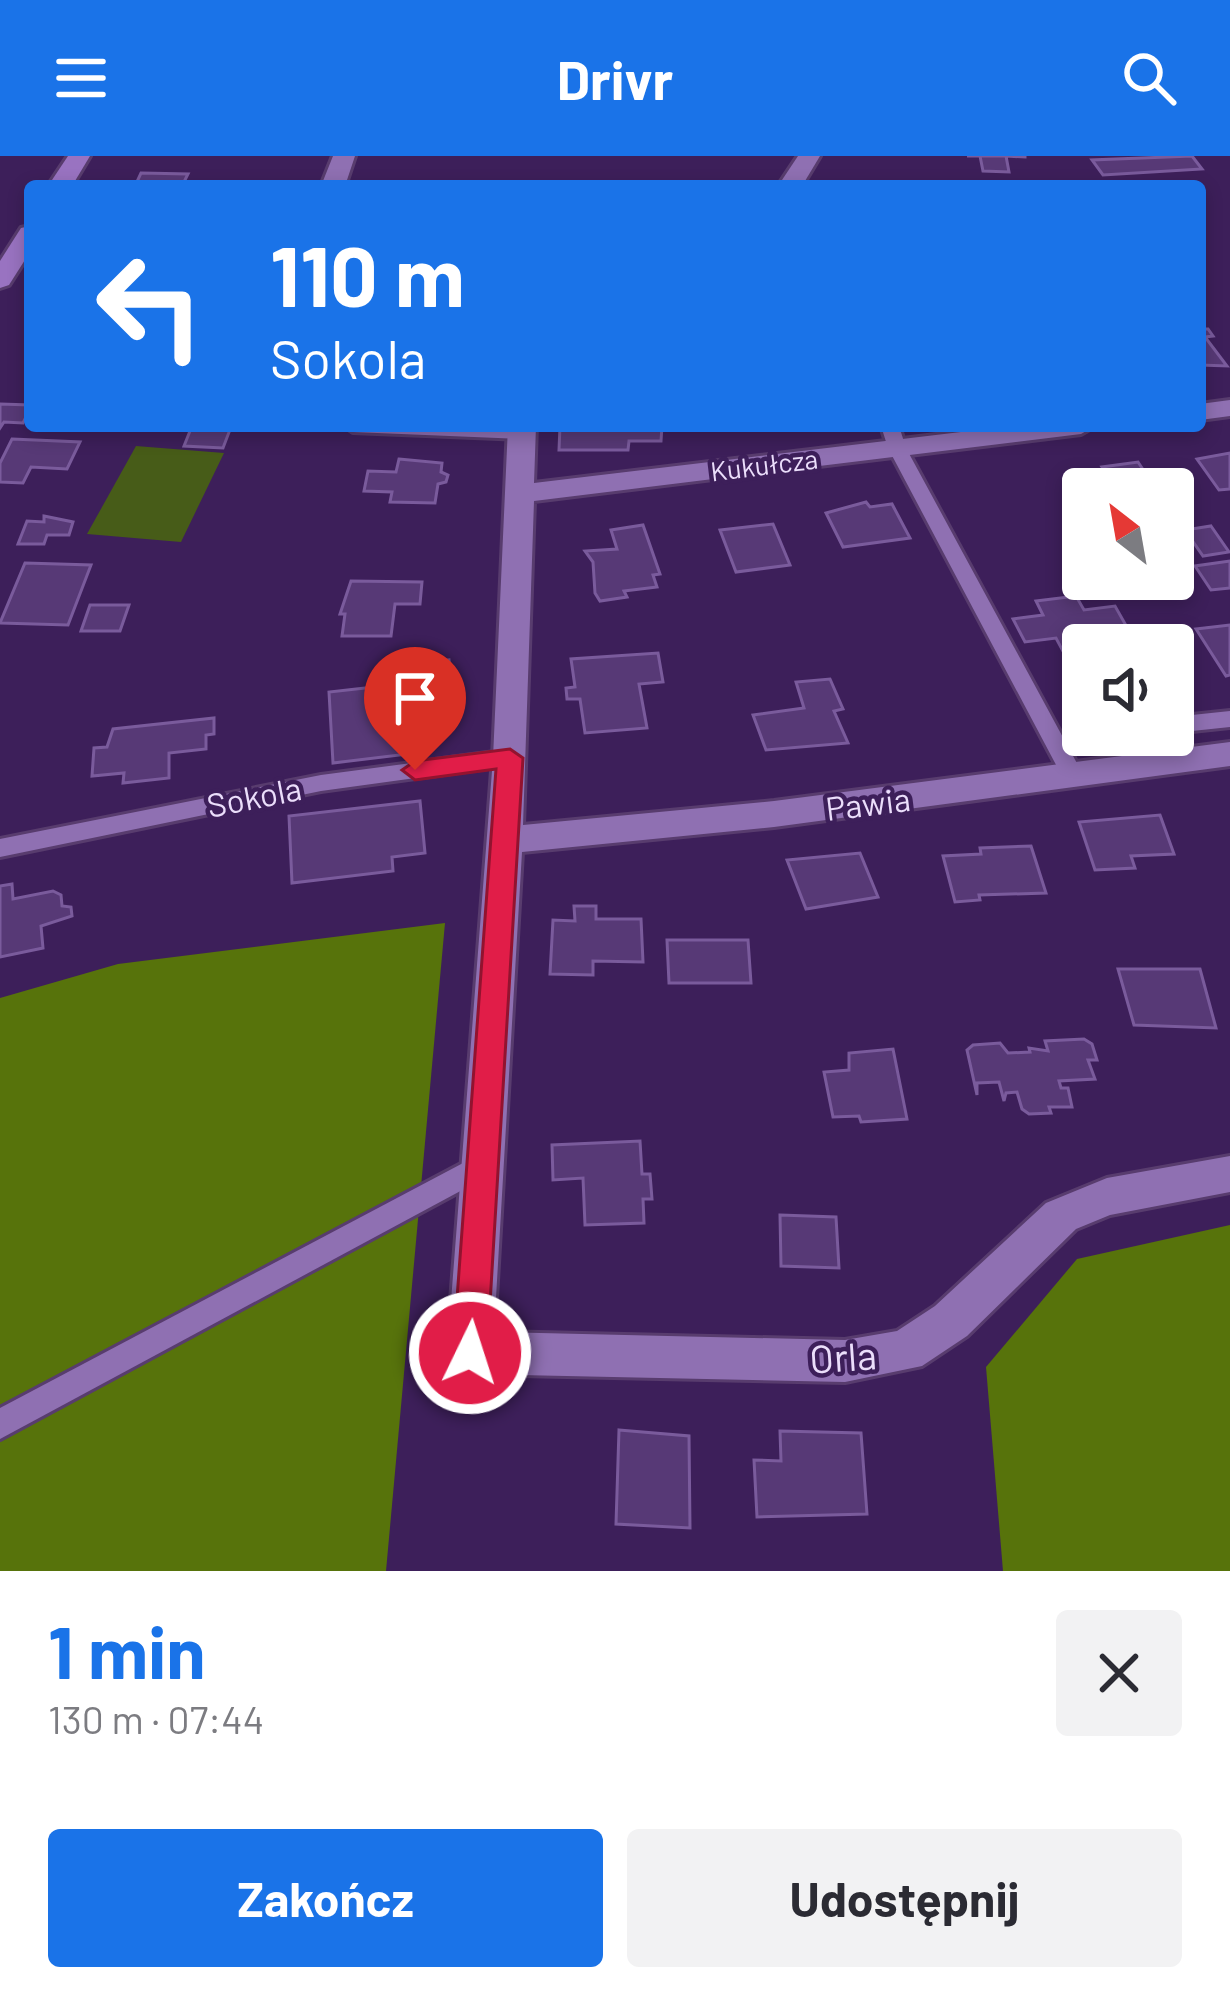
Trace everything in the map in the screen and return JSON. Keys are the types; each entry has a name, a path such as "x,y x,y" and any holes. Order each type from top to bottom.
{"main road":[{"path":"0,280 24,242"}],"street":[{"path":"482,1165 510,758 522,432"},
{"name":"Kukułcza","path":"519,494 894,437 979,432"},
{"name":"Pawia","path":"505,840 1075,778 1230,754"},
{"name":"Orla","path":"482,1165 470,1353 845,1361 906,1352 951,1321 1061,1216 1107,1197 1230,1174"}],"lane":[{"path":"894,437 1075,778"},
{"path":"1194,723 1230,719"},
{"path":"1054,737 1062,736"},
{"name":"Sokola","path":"0,848 321,783 510,758"},
{"path":"0,1424 482,1165"}],"green space":[{"path":"136,446 224,453 181,542 87,534"},
{"path":"445,923 386,1571 0,1571 0,998 118,964"},
{"path":"1230,1225 1230,1571 1003,1571 986,1367 1077,1259"}],"building":[{"path":"980,156 1006,156 1009,172 983,171"},
{"path":"1192,156 1202,169 1103,175 1092,160"},
{"path":"141,173 188,174 185,180 138,180"},
{"path":"1206,338 1227,366 1206,365"},
{"path":"0,404 24,405 23,423 4,422 0,428"},
{"path":"190,432 229,432 223,448 184,446"},
{"path":"560,432 662,432 661,441 629,441 628,450 559,450"},
{"path":"12,439 80,442 67,469 31,467 23,483 0,482 0,463"},
{"path":"1230,453 1230,489 1219,490 1197,459"},
{"path":"399,459 442,463 441,472 448,475 446,482 438,484 435,503 390,502 392,492 364,491 368,471 396,472"},
{"path":"1138,462 1142,468 1103,468"},
{"path":"866,502 870,507 892,504 910,538 843,547 826,513"},
{"path":"44,516 73,522 69,535 47,535 44,544 18,544 27,521 44,522"},
{"path":"773,524 790,565 736,572 720,530"},
{"path":"643,525 660,574 653,575 657,587 624,591 627,597 600,601 593,562 585,551 617,549 611,530"},
{"path":"1211,526 1229,552 1203,556 1194,543 1194,529"},
{"path":"1230,561 1230,588 1211,590 1195,566"},
{"path":"25,563 91,565 68,625 0,623"},
{"path":"351,581 422,582 420,604 395,604 391,636 342,636 345,614 340,614"},
{"path":"1078,600 1084,610 1115,606 1125,624 1062,624 1062,649 1056,638 1025,642 1013,619 1043,615 1036,601"},
{"path":"90,605 129,605 120,631 81,631"},
{"path":"1230,625 1230,675 1226,676 1196,629"},
{"path":"658,653 663,682 639,684 647,728 585,733 580,699 567,699 566,688 575,687 571,659"},
{"path":"449,660 452,695 408,699 406,664"},
{"path":"830,679 843,709 834,711 848,743 766,750 753,715 804,708 796,682"},
{"path":"401,684 408,754 333,763 329,692"},
{"path":"214,718 214,734 206,735 206,749 169,753 169,778 123,783 124,773 92,776 94,748 107,747 113,729"},
{"path":"420,801 425,853 392,857 393,871 292,883 289,816"},
{"path":"1160,815 1174,854 1131,856 1135,868 1095,870 1079,822"},
{"path":"1031,846 1046,893 979,895 980,900 955,902 943,856 981,854 980,848"},
{"path":"860,853 878,897 806,909 787,860"},
{"path":"12,884 13,899 53,891 61,895 62,906 71,907 72,916 41,926 43,948 0,957 0,886"},
{"path":"574,906 596,906 596,919 641,919 643,962 593,961 593,975 550,974 553,920 575,921"},
{"path":"667,940 748,940 751,983 669,983"},
{"path":"1118,969 1200,969 1216,1028 1134,1025"},
{"path":"1084,1039 1092,1044 1097,1060 1088,1060 1095,1079 1059,1081 1061,1088 1068,1088 1072,1107 1049,1107 1051,1113 1029,1114 1022,1109 1017,1092 1006,1093 1004,1101 999,1082 977,1083 977,1095 967,1050 973,1045 1000,1043 1008,1053 1030,1052 1029,1048 1048,1051 1045,1041"},
{"path":"893,1049 907,1119 861,1122 859,1116 833,1117 824,1072 849,1070 849,1053"},
{"path":"640,1141 642,1174 650,1174 652,1199 643,1199 644,1223 585,1225 583,1178 553,1180 552,1145"},
{"path":"780,1215 836,1217 839,1268 781,1266"},
{"path":"619,1430 689,1436 690,1528 616,1524"},
{"path":"780,1431 861,1433 867,1514 757,1517 754,1460 781,1461"}],"route":[{"path":"415,770 510,758 470,1353"}]}
